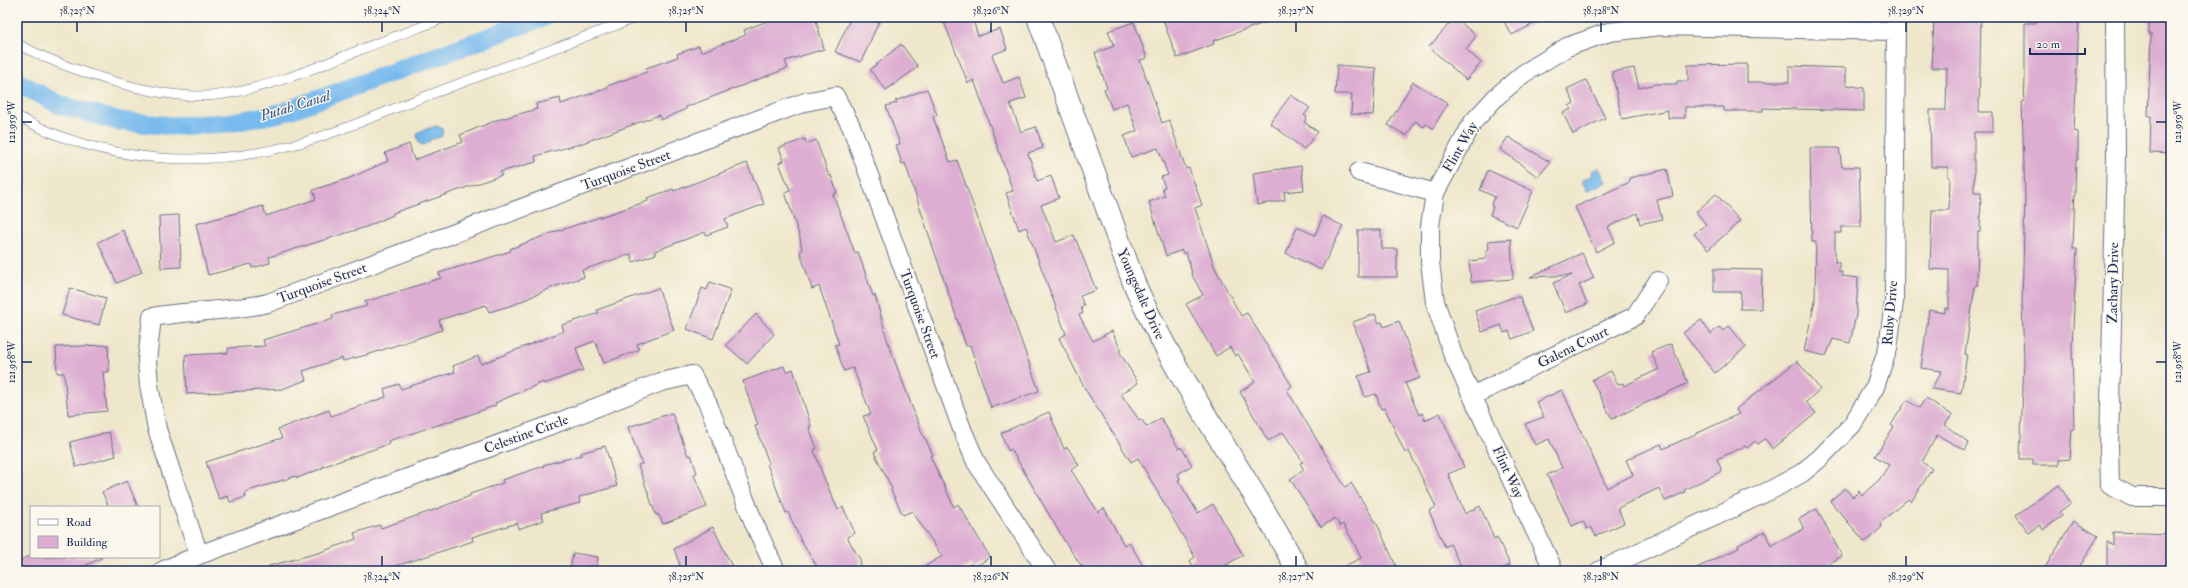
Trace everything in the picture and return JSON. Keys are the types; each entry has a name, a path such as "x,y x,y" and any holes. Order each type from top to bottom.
{"street":[{"name":"Youngsdale Drive","path":"1038,17 1134,283 1147,313 1169,355 1270,520 1298,571"},
{"name":"Zachary Drive","path":"2115,17 2116,156 2109,447 2110,485 2132,497 2171,497"},
{"name":"Flint Way","path":"1554,571 1453,355 1435,302 1430,262 1430,226 1435,192 1473,122 1496,97 1523,74 1567,48 1609,32 1660,26 1896,24"},
{"name":"Ruby Drive","path":"1599,571 1802,473 1838,442 1852,425 1875,387 1888,348 1894,302 1896,24"},
{"name":"Turquoise Street","path":"199,554 157,429 149,385 147,361 152,317 174,313 244,309 276,300 805,102 835,96 851,126 962,429 976,462 1047,571"},
{"path":"1359,172 1435,192"},
{"name":"Galena Court","path":"1472,396 1635,316 1658,281"},
{"name":"Celestine Circle","path":"162,571 199,554 559,422 661,382 692,375 708,404 754,523 776,571"}],"lane":[{"path":"17,44 43,58 114,82 176,94 217,95 264,84 313,69 447,17"},
{"path":"17,116 34,126 94,148 162,160 236,156 300,143 638,17"}],"water":[{"path":"436,126 441,128 443,132 441,137 431,139 423,145 419,143 417,136 418,132"},
{"path":"1599,168 1606,182 1587,191 1582,181 1593,175 1592,171"}],"building":[{"path":"778,17 815,17 824,49 785,61 788,68 686,107 686,109 661,120 659,115 580,144 535,156 536,162 500,172 502,175 393,213 393,215 366,227 269,257 270,263 252,268 251,264 208,275 196,224 263,206 266,216 316,199 313,190 350,178 388,161 385,153 409,144 414,160 463,142 460,135 497,120 537,109 536,104 560,98 561,104 608,88 607,86 647,72 646,68 678,57 677,54 699,46 701,52 746,35 744,30"},
{"path":"851,17 881,17 861,62 835,52"},
{"path":"942,17 972,17 978,36 1000,29 1007,49 992,55 1003,83 1019,77 1026,98 1010,103 1021,132 1036,127 1043,148 1028,153 1037,181 1051,176 1059,198 1041,205 1056,242 1074,235 1096,290 1080,296 1084,306 1081,307 1083,313 1079,315 1093,341 1112,331 1121,350 1119,351 1138,383 1121,394 1139,420 1141,419 1147,427 1161,418 1179,449 1181,447 1192,465 1178,474 1180,479 1178,480 1198,513 1213,504 1243,555 1226,565 1229,571 1196,571 1190,561 1195,557 1138,458 1131,462 1085,389 1059,338 1066,334 1026,227 1019,230 1006,193 1013,191 974,80 968,83"},
{"path":"1162,17 1274,17 1275,19 1213,41 1214,44 1177,58"},
{"path":"1455,17 1476,36 1466,49 1481,63 1466,80 1429,47"},
{"path":"1501,17 1547,17 1512,35"},
{"path":"1934,17 1981,17 1979,112 1993,112 1993,132 1974,132 1974,192 1981,192 1980,232 1978,232 1977,286 1975,286 1961,393 1931,389 1942,371 1921,368 1929,310 1945,313 1945,308 1949,309 1949,270 1930,269 1932,210 1949,210 1950,177 1948,177 1948,167 1931,167 1930,110 1946,110 1947,68 1932,68"},
{"path":"2149,17 2171,17 2171,154 2150,153 2151,116 2148,116 2151,34 2149,34"},
{"path":"2036,18 2079,18 2074,131 2078,132 2078,160 2076,160 2073,249 2077,249 2072,347 2074,429 2072,429 2070,459 2059,460 2059,465 2033,465 2033,459 2020,459 2024,362 2022,301 2025,198 2022,102 2024,102 2025,80 2025,23 2036,23"},
{"path":"1134,22 1147,58 1140,60 1162,123 1169,120 1186,169 1189,168 1202,205 1195,208 1215,268 1241,316 1247,313 1292,386 1287,390 1345,487 1351,483 1378,526 1396,566 1385,571 1334,571 1361,558 1353,541 1343,524 1340,526 1335,518 1321,527 1290,479 1304,470 1300,463 1303,462 1283,432 1268,441 1240,392 1255,382 1238,354 1235,356 1230,347 1216,356 1186,304 1203,295 1193,277 1186,252 1183,254 1182,250 1166,256 1149,202 1165,196 1162,188 1165,187 1161,177 1168,175 1158,148 1131,157 1124,136 1137,131 1127,103 1112,109 1104,89 1107,88 1095,53 1114,46 1108,31"},
{"path":"901,44 918,67 886,90 870,70"},
{"path":"1747,64 1747,82 1789,82 1789,66 1846,68 1846,85 1864,88 1864,111 1763,108 1763,111 1724,111 1724,107 1685,107 1685,118 1668,118 1668,110 1622,119 1612,72 1634,68 1639,88 1655,84 1677,84 1677,81 1688,81 1688,65"},
{"path":"1337,65 1376,68 1373,115 1351,114 1352,94 1335,94"},
{"path":"1586,80 1605,118 1573,134 1563,113 1571,109 1569,106 1574,103 1567,89"},
{"path":"1413,82 1448,103 1433,128 1426,124 1424,127 1415,121 1407,136 1388,125"},
{"path":"927,89 937,115 933,117 950,162 957,160 1039,391 991,408 970,345 966,346 905,163 902,164 896,145 900,144 886,106 897,103 895,101"},
{"path":"1291,95 1310,108 1304,115 1307,117 1304,122 1318,132 1304,149 1270,123"},
{"path":"1508,137 1550,162 1538,177 1500,149"},
{"path":"805,139 806,144 816,140 829,176 831,175 837,193 833,194 855,253 858,252 873,296 875,295 889,346 924,438 933,455 930,456 954,507 958,504 990,557 974,568 971,564 959,571 918,571 942,556 912,511 903,515 891,490 892,489 874,452 878,450 863,416 871,414 853,368 844,371 835,345 839,344 819,286 812,289 800,252 802,250 800,238 785,192 790,190 779,163 784,161 779,148"},
{"path":"1810,148 1839,148 1842,167 1859,167 1861,227 1841,227 1841,233 1835,233 1835,262 1839,262 1839,272 1842,272 1842,276 1858,278 1856,315 1850,343 1833,339 1826,356 1804,351 1815,301 1816,242 1812,242"},
{"path":"747,163 764,204 725,219 728,227 706,235 705,232 655,251 656,254 633,262 631,254 582,270 584,277 553,287 513,305 489,312 486,305 439,320 442,330 370,354 343,361 342,358 303,371 306,380 282,389 187,394 185,355 228,353 228,348 265,346 263,340 333,319 332,315 367,306 365,302 441,278 439,273 511,251 510,249 546,235 648,201 647,198 673,189 674,191"},
{"path":"1301,166 1304,190 1284,192 1285,200 1257,205 1253,173"},
{"path":"1667,169 1673,196 1657,200 1662,219 1640,224 1637,213 1608,227 1615,242 1596,252 1575,207 1630,182 1629,178"},
{"path":"1488,170 1533,191 1517,227 1490,215 1493,207 1491,206 1495,197 1480,190"},
{"path":"1716,194 1740,221 1708,250 1694,234 1706,224 1696,212"},
{"path":"179,215 181,267 161,268 159,216"},
{"path":"1323,216 1343,226 1321,270 1286,253 1297,227 1315,235"},
{"path":"123,230 142,272 117,283 98,242"},
{"path":"1358,230 1381,230 1382,249 1397,249 1397,277 1358,277"},
{"path":"1511,239 1513,279 1471,282 1469,261 1486,259 1486,250 1489,249 1488,241"},
{"path":"1582,253 1594,278 1579,285 1587,304 1566,313 1553,283 1572,275 1530,277"},
{"path":"1714,269 1762,270 1761,309 1740,309 1741,292 1714,292"},
{"path":"710,282 731,290 713,339 687,329 702,288 707,290"},
{"path":"70,288 106,298 99,325 62,315"},
{"path":"658,288 674,330 637,344 639,350 604,363 595,341 576,348 583,370 544,384 543,382 495,403 496,405 388,441 389,444 322,467 323,468 297,478 296,476 245,492 246,497 230,502 228,496 219,499 206,462 282,438 278,429 329,410 331,416 386,397 384,389 399,384 401,389 455,372 453,366 478,356 481,364 564,331 562,325 599,313 597,310"},
{"path":"1514,297 1520,297 1533,331 1512,339 1509,331 1504,333 1501,325 1482,332 1475,311"},
{"path":"756,314 774,334 747,364 726,345"},
{"path":"1375,314 1379,323 1382,322 1384,327 1399,321 1420,378 1405,383 1419,415 1422,413 1425,420 1440,413 1464,467 1448,474 1465,514 1480,506 1494,539 1497,537 1510,565 1496,571 1463,571 1450,544 1445,547 1429,511 1436,507 1409,451 1405,453 1385,408 1381,409 1376,394 1365,397 1358,376 1371,372 1353,322"},
{"path":"1701,320 1711,334 1719,327 1723,331 1729,326 1746,347 1715,373 1683,333"},
{"path":"1671,344 1688,383 1612,419 1592,380 1611,371 1618,385 1623,383 1624,386 1659,369 1651,352"},
{"path":"108,345 109,372 103,372 107,411 68,415 64,373 57,373 56,347"},
{"path":"1797,361 1820,389 1806,402 1816,413 1773,449 1765,439 1758,444 1755,441 1747,448 1745,446 1717,459 1722,471 1684,490 1685,492 1665,501 1659,488 1618,508 1624,523 1596,536 1591,527 1587,529 1583,521 1572,526 1547,475 1562,468 1549,439 1535,445 1525,424 1544,417 1536,402 1562,390 1607,488 1633,475 1626,460 1661,444 1663,449 1739,414 1736,409"},
{"path":"784,366 786,372 793,369 811,426 809,427 817,449 814,450 822,473 838,510 843,507 855,533 847,537 861,561 859,563 861,567 854,571 820,571 801,541 788,512 786,513 767,464 769,463 755,426 758,425 743,381"},
{"path":"1926,398 1952,415 1945,425 1969,443 1965,450 1937,435 1922,462 1932,469 1911,502 1908,499 1880,523 1882,527 1865,542 1830,501 1845,488 1853,497 1859,491 1862,495 1879,480 1889,465 1875,456 1894,427 1891,425 1907,400 1919,408"},
{"path":"1049,412 1064,449 1067,447 1079,465 1071,470 1098,512 1104,508 1124,545 1129,542 1143,566 1135,571 1085,571 1065,542 1011,449 1008,451 1001,433"},
{"path":"672,413 688,456 691,455 697,473 694,475 707,507 663,524 658,514 656,515 638,465 642,464 628,427"},
{"path":"109,432 116,456 76,467 70,442"},
{"path":"605,446 617,486 579,497 580,503 541,513 544,520 518,529 517,523 472,537 473,541 393,567 395,571 270,571 269,566 318,553 356,539 354,533 380,525 381,528 434,510 470,496 470,494 503,483 502,480 544,466 543,465 582,455 581,453"},
{"path":"127,481 138,506 109,506 102,492"},
{"path":"2059,485 2071,503 2058,513 2063,515 2043,530 2040,525 2029,533 2016,515"},
{"path":"1817,509 1842,556 1816,571 1806,571 1802,565 1791,571 1690,571 1739,548 1738,545 1765,532 1771,546 1804,529 1799,519"},
{"path":"2073,521 2098,536 2077,571 2043,571"},
{"path":"713,527 734,571 682,571 674,549"},
{"path":"2113,532 2171,534 2171,571 2107,571 2107,541 2113,545"},
{"path":"573,553 598,557 596,571 570,571"},
{"path":"26,557 101,558 75,571 17,571 17,563"}],"waterway":[{"name":"Putah Canal","path":"17,82 60,105 119,121 173,126 228,123 281,113 544,17"}]}
